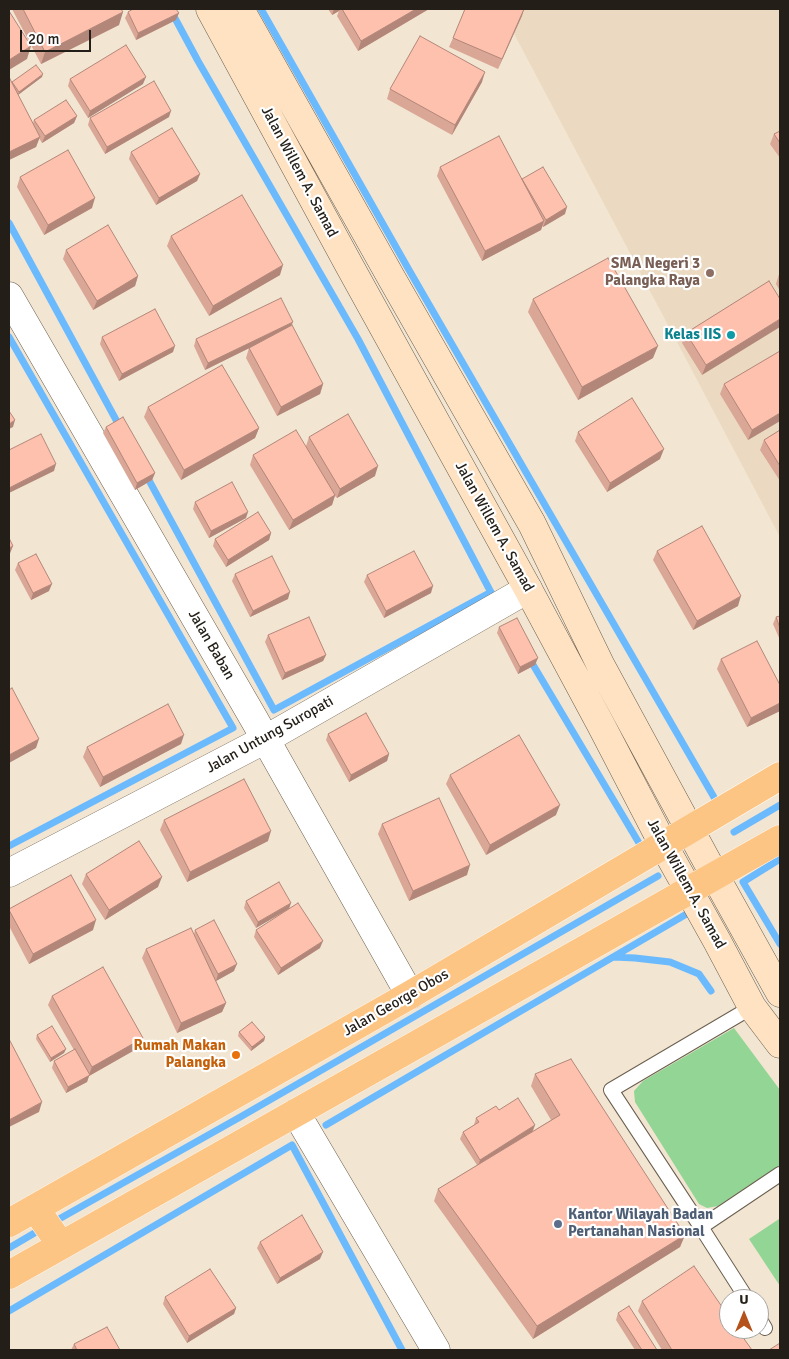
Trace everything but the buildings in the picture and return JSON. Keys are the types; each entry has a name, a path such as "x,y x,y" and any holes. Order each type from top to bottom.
{"main road":[{"name":"Jalan Willem A. Samad","path":"210,9 528,589 664,846 752,1007 780,1044"},
{"name":"Jalan Willem A. Samad","path":"240,9 532,524 602,666 780,993"},
{"name":"Jalan George Obos","path":"9,1223 410,995 780,776"},
{"path":"9,1275 780,838"},
{"path":"35,1208 61,1245"}],"street":[{"name":"Jalan Baban","path":"9,296 266,739 410,995"},
{"name":"Jalan Untung Suropati","path":"9,874 266,739 528,589"},
{"path":"296,1113 436,1350"}],"lane":[{"path":"741,1289 611,1090 752,1007"},
{"path":"701,1227 780,1174"}],"shaded area":[{"name":"SMA Negeri 3 Palangka Raya","path":"501,9 780,9 780,537"}],"green space":[{"path":"734,1028 780,1090 780,1165 718,1206 707,1208 699,1204 635,1102 634,1091 643,1081"},
{"path":"780,1220 780,1286 749,1239"}],"waterway":[{"path":"170,9 358,339 496,602"},
{"path":"261,9 409,270 715,799"},
{"path":"9,223 121,429"},
{"path":"9,337 233,728 9,846"},
{"path":"145,473 274,710 491,592"},
{"path":"529,658 639,843"},
{"path":"734,832 780,805"},
{"path":"780,859 743,882 780,944"},
{"path":"52,1223 242,1116 658,876"},
{"path":"326,1125 690,912"},
{"path":"614,957 670,962 699,974 711,991"},
{"path":"9,1311 292,1145 402,1350"},
{"path":"9,1248 43,1228"}],"place":[{"name":"SMA Negeri 3 Palangka Raya","path":"710,273"},
{"name":"Kelas IIS","path":"731,335"},
{"name":"Rumah Makan Palangka","path":"236,1055"},
{"name":"Kantor Wilayah Badan Pertanahan Nasional","path":"558,1224"}]}
